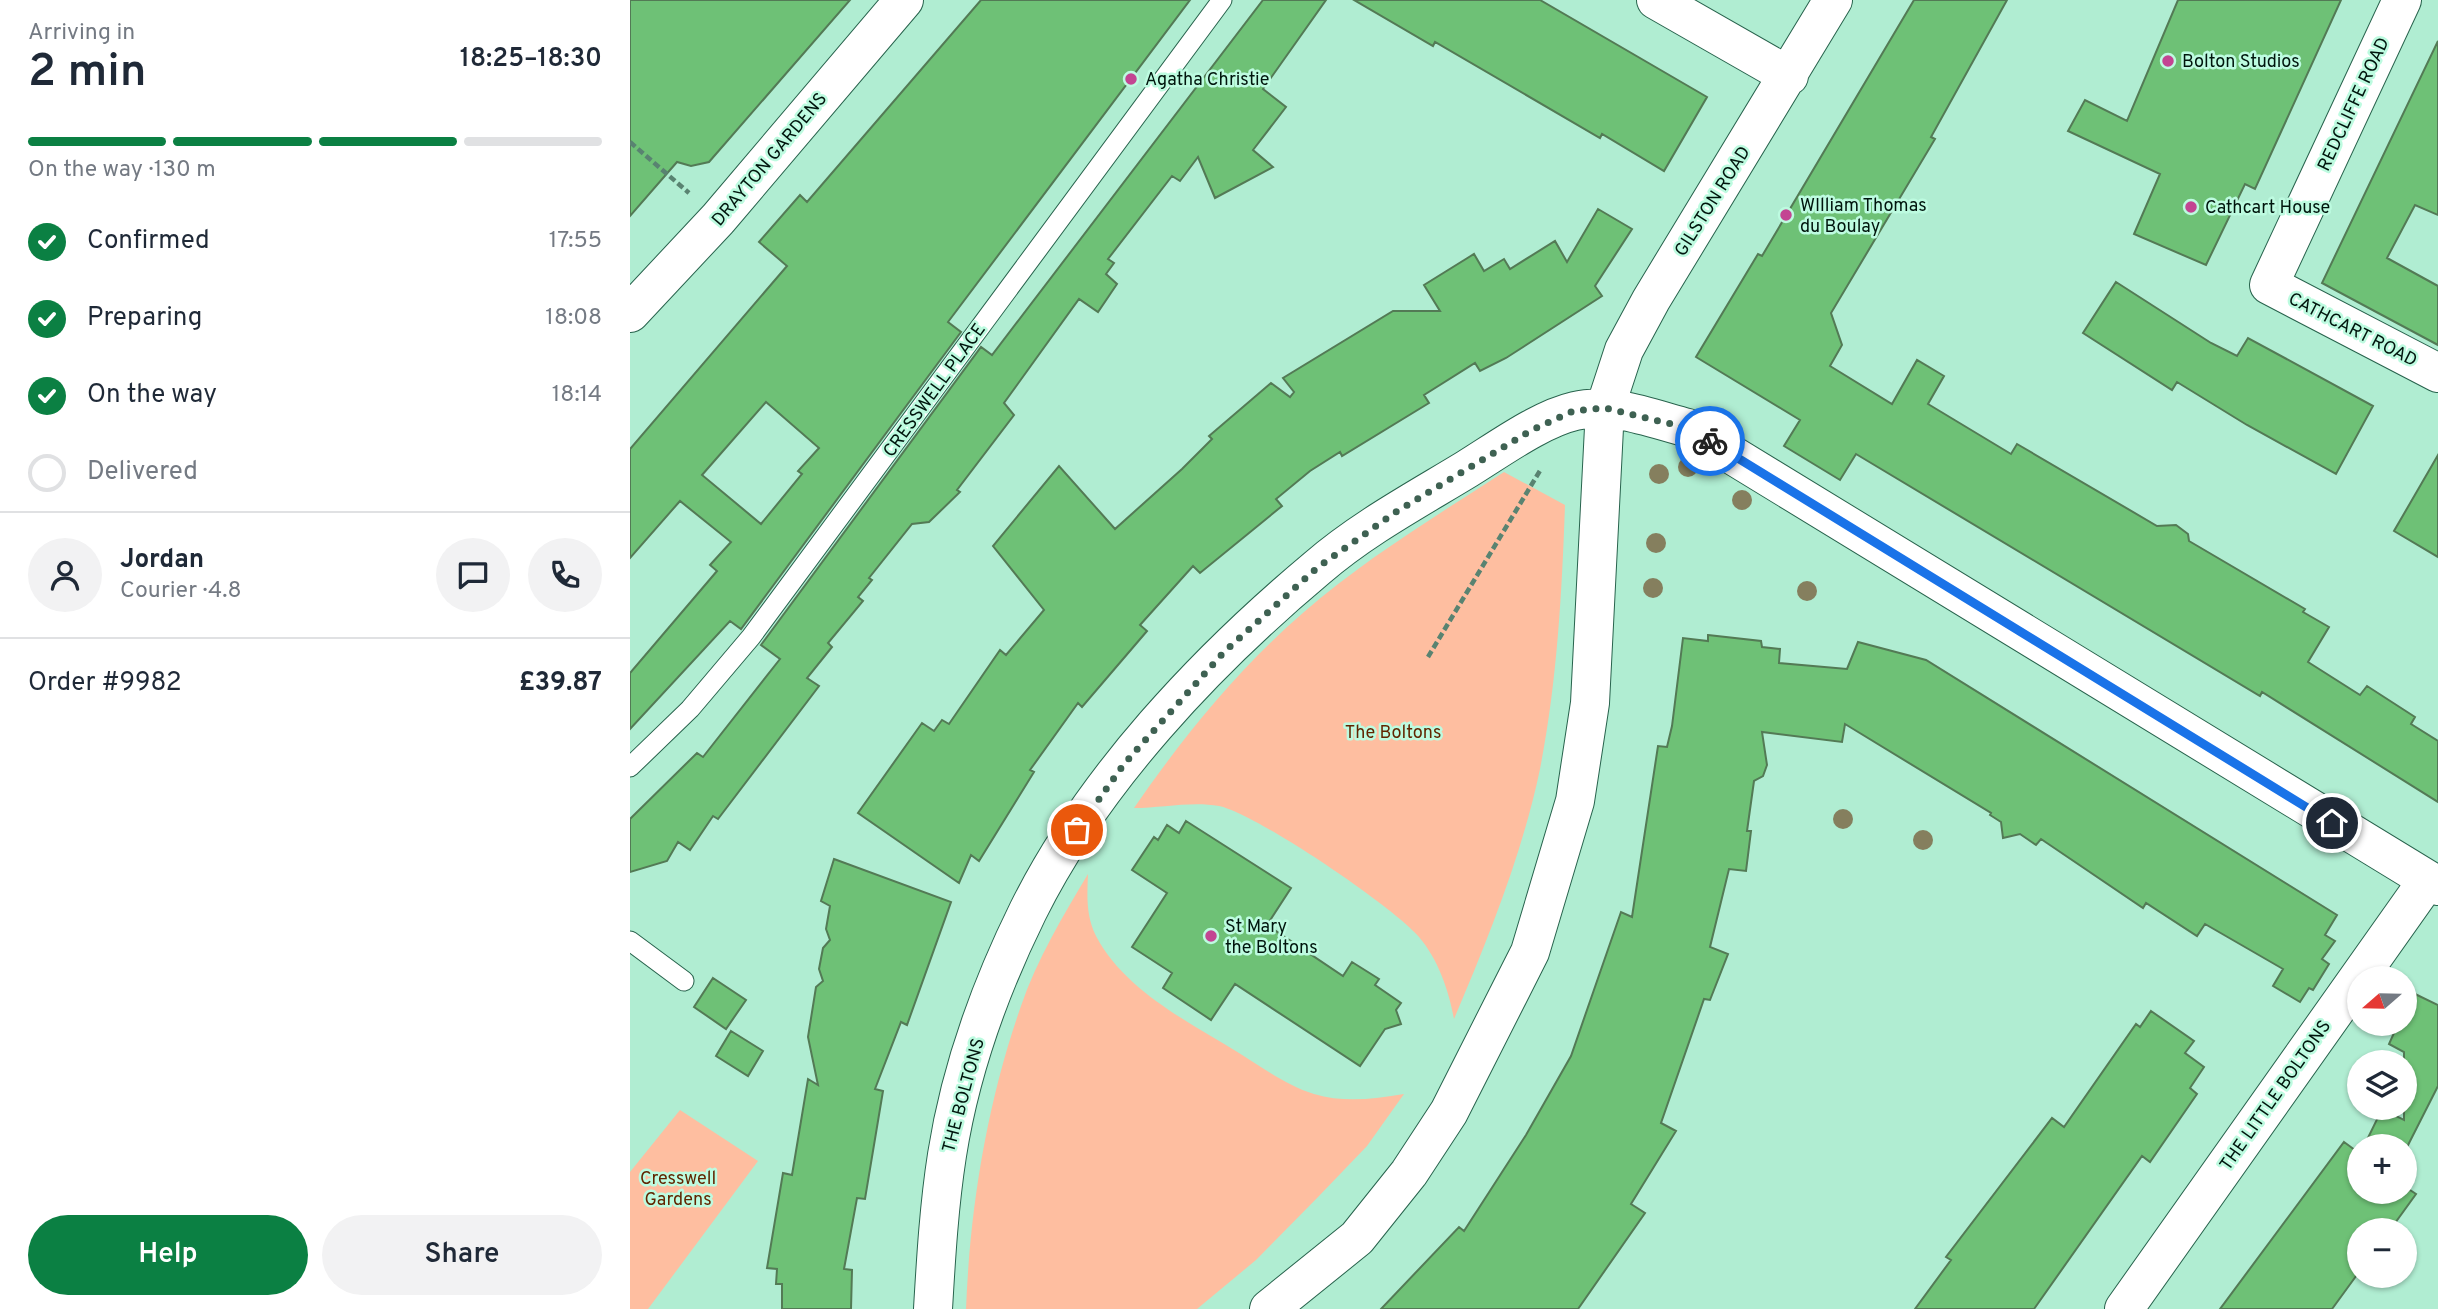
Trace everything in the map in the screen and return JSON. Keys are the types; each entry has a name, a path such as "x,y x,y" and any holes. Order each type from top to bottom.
{"street":[{"name":"DRAYTON GARDENS","path":"630,313 718,219 904,0"},
{"path":"1656,0 1789,76"},
{"name":"GILSTON ROAD","path":"1605,408 1624,350 1651,300 1833,0"},
{"name":"REDCLIFFE ROAD","path":"2269,285 2402,0"},
{"name":"CATHCART ROAD","path":"2269,285 2438,373"},
{"path":"1269,1309 1357,1238 1409,1173 1449,1112 1530,952 1575,801 1590,703 1605,408 1688,428 2433,884"},
{"name":"THE BOLTONS","path":"933,1309 947,1153 964,1077 993,992 1028,910 1077,830 1124,764 1224,652 1318,567 1377,524 1530,431 1573,411 1605,408"},
{"name":"THE LITTLE BOLTONS","path":"2124,1309 2433,884"}],"lane":[{"name":"CRESSWELL PLACE","path":"630,767 690,709 751,638 1222,0"},
{"path":"630,941 684,981"}],"path":[{"path":"630,142 718,219"},
{"path":"1428,657 1531,487"}],"green space":[{"name":"The Boltons","path":"1504,472 1565,505 1558,637 1546,737 1533,801 1503,896 1454,1019 1442,976 1419,937 1382,905 1323,863 1262,825 1219,806 1187,804 1134,808 1172,755 1234,680 1304,612 1376,556"},
{"path":"1088,874 1087,898 1096,936 1108,956 1124,973 1160,1004 1275,1076 1304,1091 1325,1097 1348,1099 1404,1094 1367,1146 1319,1196 1256,1260 1197,1309 966,1309 982,1156 1009,1043 1035,971"},
{"name":"Cresswell Gardens","path":"680,1110 758,1161 648,1309 630,1309 630,1172"}],"building":[{"path":"630,0 850,0 709,162 691,166 677,162 630,216"},
{"path":"981,0 1190,0 948,322 961,332 741,629 730,621 630,729 630,673 717,571 710,565 731,542 680,501 630,558 630,449 787,266 759,242 800,195 807,202","holes":["766,402 819,448 798,471 802,474 761,524 702,475"]},
{"path":"1263,0 1326,0 1263,89 1286,107 1253,150 1273,167 1215,198 1198,157 1180,181 1172,176 1108,259 1114,263 1106,274 1117,284 1098,312 1079,299 1004,403 1014,415 957,490 960,492 929,522 912,524 869,578 872,580 858,597 863,601 828,643 832,647 807,678 819,686 718,819 713,816 690,850 678,842 667,861 630,872 630,819 697,753 703,757 780,659 761,645 981,347 992,355"},
{"path":"1354,0 1540,0 1707,97 1664,171 1602,134 1600,138 1435,42 1433,46"},
{"path":"1914,0 2007,0 1931,137 1935,139 1831,313 1842,345 1830,366 1892,404 1917,360 1944,376 1928,404 2011,454 2017,444 2157,526 2176,525 2188,534 2189,541 2305,609 2303,612 2329,627 2308,662 2360,695 2367,686 2415,717 2411,724 2438,741 2438,802 2262,692 2260,696 1856,454 1840,480 1784,446 1800,420 1696,357 1758,254 1762,256"},
{"path":"2178,0 2341,0 2255,189 2245,184 2206,265 2134,234 2160,174 2068,131 2085,100 2127,121"},
{"path":"2438,41 2438,215 2415,205 2387,258 2438,286 2438,345 2322,283"},
{"path":"1598,209 1632,229 1595,286 1602,296 1506,358 1480,371 1475,363 1424,395 1429,403 1342,456 1340,452 1310,471 1276,499 1282,506 1200,573 1193,566 1140,625 1147,631 1082,707 1078,703 1030,770 1034,772 979,861 971,855 959,883 858,813 922,723 934,731 942,720 949,724 1000,650 1006,655 1044,610 993,546 1059,466 1115,529 1182,469 1212,439 1209,436 1271,383 1290,397 1294,392 1283,378 1393,311 1440,311 1424,285 1474,254 1484,271 1504,259 1510,269 1555,241 1567,262"},
{"path":"2116,282 2211,343 2237,356 2248,338 2373,406 2336,474 2247,425 2177,382 2172,390 2083,333"},
{"path":"2438,455 2438,557 2394,531"},
{"path":"1708,635 1761,641 1762,647 1780,649 1779,663 1847,669 1858,642 1926,660 2337,915 2325,935 2335,941 2322,959 2329,964 2313,990 2309,988 2300,1002 2273,986 2283,969 2205,924 2197,936 2146,903 2143,908 2041,839 2036,845 2020,834 2003,838 2001,822 1990,815 1991,813 1845,724 1842,742 1762,732 1767,765 1763,776 1754,781 1747,831 1751,831 1746,871 1729,869 1710,947 1728,954 1710,1000 1704,999 1661,1123 1676,1131 1631,1204 1645,1213 1578,1309 1381,1309 1459,1227 1464,1231 1526,1135 1571,1056 1621,912 1632,917 1658,746 1667,747 1672,726 1683,638 1708,641"},
{"name":"St Mary the Boltons","path":"1186,821 1291,888 1267,925 1343,976 1352,962 1379,979 1375,985 1401,1003 1396,1010 1401,1024 1385,1029 1360,1066 1235,984 1211,1020 1163,988 1172,973 1132,947 1167,893 1132,870 1154,837 1158,840 1167,825 1179,833"},
{"path":"834,859 951,902 907,1025 901,1022 875,1089 883,1091 865,1199 857,1198 844,1269 852,1270 851,1309 782,1309 782,1284 776,1284 777,1269 767,1268 783,1173 792,1175 808,1079 818,1085 808,1037 816,987 823,981 819,969 823,948 830,940 826,929 830,906 821,901"},
{"path":"713,978 746,1000 726,1029 694,1007"},
{"path":"2417,995 2438,1005 2438,1086 2414,1134 2370,1134 2377,1120 2417,1120 2417,1050 2400,1050 2389,1044 2393,1036 2417,1036"},
{"path":"2151,1011 2194,1041 2185,1053 2204,1067 2190,1088 2197,1094 2150,1162 2142,1156 2034,1309 1915,1309 1951,1260 1946,1257 2052,1118 2064,1127 2136,1024 2140,1027"},
{"path":"731,1031 763,1051 748,1076 716,1056"},
{"path":"2344,1142 2347,1144 2347,1204 2409,1204 2399,1218 2347,1218 2347,1288 2332,1309 2220,1309"}],"way so far":[{"path":"1077,830 1124,764 1175,703 1224,652 1318,567 1396,512 1530,431 1573,411 1605,408 1688,428 1710,441"}],"place":[{"name":"Bolton Studios","path":"2168,61"},
{"name":"Agatha Christie","path":"1131,79"},
{"name":"Cathcart House","path":"2191,207"},
{"name":"WIlliam Thomas du Boulay","path":"1786,215"},
{"name":"St Mary the Boltons","path":"1211,936"}],"route":[{"path":"1710,441 2332,823"}]}
